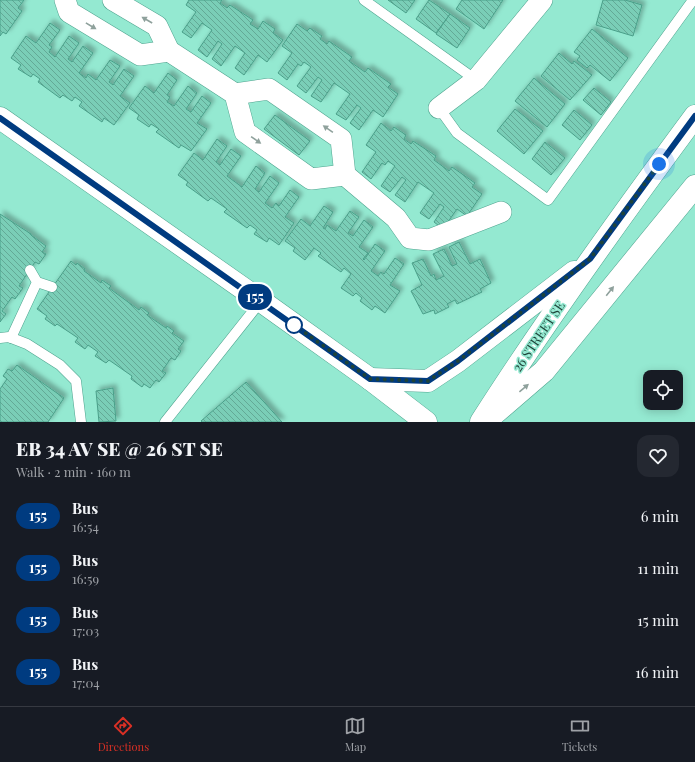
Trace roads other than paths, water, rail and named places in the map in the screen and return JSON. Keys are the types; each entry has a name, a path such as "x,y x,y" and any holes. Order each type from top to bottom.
{"street":[{"path":"65,0 69,12 140,55 169,51"},
{"path":"113,0 157,26 169,51 235,94 269,89 341,138 344,175 396,218 410,238 429,240 501,212"},
{"path":"439,108 476,80 542,0"},
{"path":"235,94 245,132 311,179 344,175"},
{"name":"26 STREET SE","path":"482,422 513,373 590,259 695,116"},
{"path":"0,118 261,301 370,379 426,422"},
{"name":"26 STREET SE","path":"482,422 544,371 695,186"},
{"path":"370,379 428,381 458,361 590,259"}],"lane":[{"path":"364,0 476,80"},
{"path":"439,108 457,133 548,200 693,0"},
{"path":"30,270 37,282 52,287"},
{"path":"11,338 37,282"},
{"path":"165,422 261,301"},
{"path":"0,338 9,336 27,344 60,365 76,381 81,422"}]}
